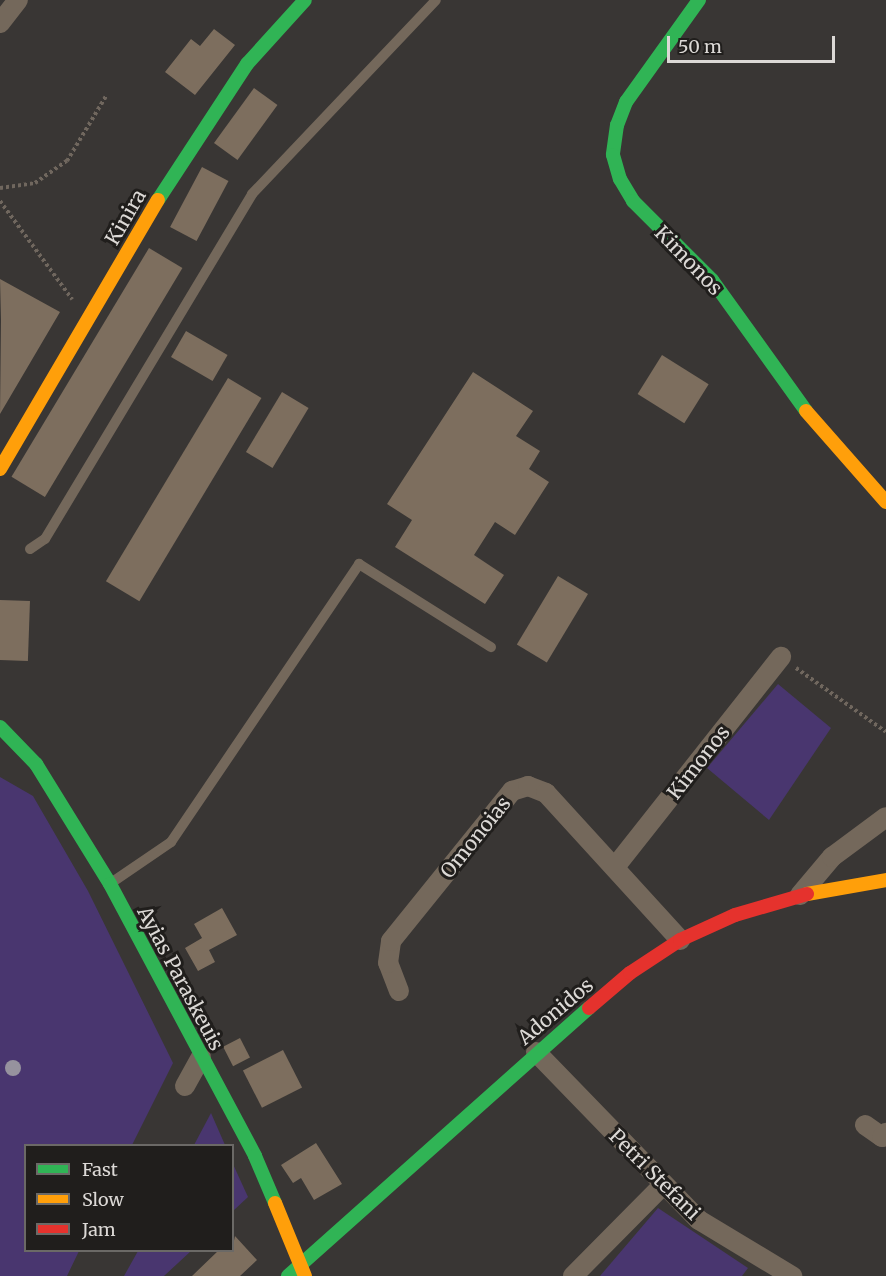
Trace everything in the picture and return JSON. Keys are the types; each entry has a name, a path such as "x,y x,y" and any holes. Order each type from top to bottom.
{"street":[{"path":"0,23 18,0"},
{"name":"Kinira","path":"0,469 162,193 247,64 305,0"},
{"name":"Kimonos","path":"699,0 626,102 617,125 613,155 620,178 648,218 712,280 816,425 886,502"},
{"name":"Kimonos","path":"615,867 781,657"},
{"name":"Ayias Paraskeuis","path":"0,727 36,764 110,884 255,1156 303,1270"},
{"name":"Omonoias","path":"399,991 388,963 391,941 512,790 528,786 546,794 680,940"},
{"path":"800,895 832,857 886,817"},
{"name":"Adonidos","path":"288,1276 303,1270 536,1052 630,973 680,940 735,915 800,895 886,880"},
{"name":"Petri Stefani","path":"536,1052 662,1185 699,1220 792,1276"},
{"path":"185,1086 201,1057"},
{"path":"865,1125 882,1137 886,1133"},
{"path":"573,1276 662,1185"}],"lane":[{"path":"30,549 45,539 252,194 436,0"},
{"path":"110,884 171,842 359,564 491,647"}],"path":[{"path":"0,188 35,183 67,161 106,96"},
{"path":"0,201 71,298 92,313"},
{"path":"781,657 886,732"}],"shaded area":[{"path":"778,684 831,728 769,820 707,768"},
{"path":"0,777 33,796 88,891 173,1063 132,1144 24,1144 24,1252 79,1252 67,1276 0,1276"},
{"path":"211,1113 225,1144 195,1144"},
{"path":"234,1166 248,1197 234,1210"},
{"path":"658,1208 748,1268 742,1276 600,1276"},
{"path":"137,1252 190,1252 164,1276 124,1276"}],"building":[{"path":"214,29 235,45 195,95 165,72 191,39 200,46"},
{"path":"254,88 277,105 237,160 214,143"},
{"path":"202,167 228,181 197,241 170,227"},
{"path":"149,248 182,268 45,497 11,477"},
{"path":"0,279 60,312 0,414 1,320"},
{"path":"186,331 228,355 213,381 171,357"},
{"path":"662,355 709,384 684,423 638,394"},
{"path":"473,372 533,411 516,436 540,451 529,469 549,482 515,535 495,522 474,555 504,575 485,604 395,547 412,520 387,504"},
{"path":"228,378 261,398 139,601 106,581"},
{"path":"282,392 309,408 273,468 246,452"},
{"path":"558,576 588,594 547,663 517,645"},
{"path":"0,600 30,601 28,661 0,660"},
{"path":"222,908 237,935 209,950 215,962 198,971 185,948 202,938 194,924"},
{"path":"240,1038 250,1058 233,1066 223,1047"},
{"path":"283,1050 302,1087 262,1108 243,1070"},
{"path":"316,1143 342,1184 314,1200 301,1178 293,1183 281,1165"},
{"path":"235,1236 257,1260 240,1276 192,1276 217,1252 234,1252"}],"traffic: fast":[{"path":"158,200 247,64 305,0"},
{"path":"699,0 626,102 617,125 613,155 620,179 633,201 712,280 806,411"},
{"path":"0,727 36,764 110,884 255,1156 275,1203"},
{"path":"288,1276 589,1008"}],"traffic: slow":[{"path":"0,469 158,200"},
{"path":"806,411 886,502"},
{"path":"807,894 886,880"},
{"path":"275,1203 305,1276"}],"traffic: jam":[{"path":"589,1008 630,973 680,940 735,915 807,894"}]}
